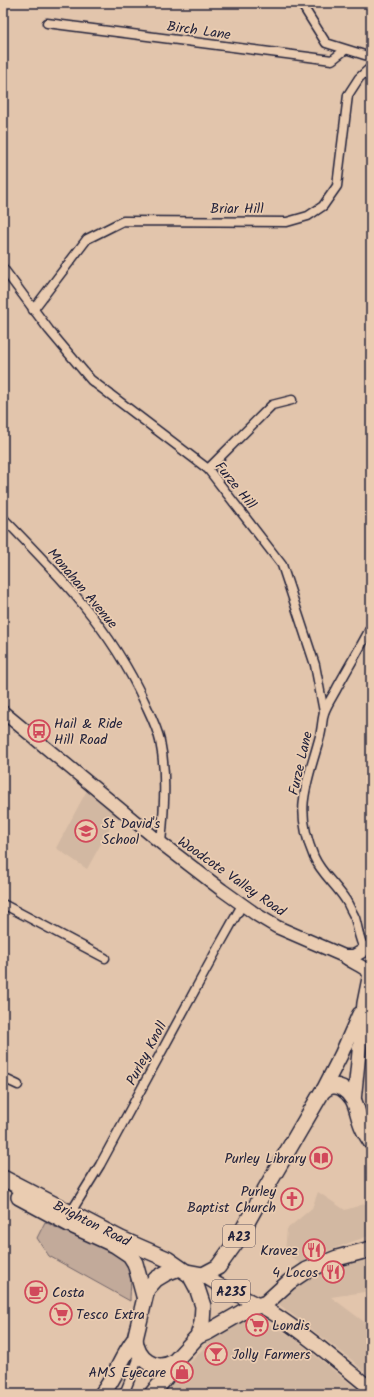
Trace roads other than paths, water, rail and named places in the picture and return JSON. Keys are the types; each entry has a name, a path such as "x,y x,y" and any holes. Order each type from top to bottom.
{"highway":[{"path":"322,1092 329,1087 337,1086 351,1095 363,1128 371,1142"},
{"name":"A23","path":"203,1275 218,1267 236,1242 268,1183 322,1092"},
{"name":"Brighton Road","path":"3,1178 120,1239 167,1258 183,1270"},
{"name":"Brighton Road","path":"3,1189 56,1217 115,1245 130,1255 135,1263 144,1296"},
{"path":"152,1394 166,1377 174,1362 198,1336 208,1332 246,1310 266,1303 290,1282 307,1270 337,1258 371,1249"},
{"path":"174,1362 165,1365 146,1362 137,1346 144,1296 147,1289 156,1280 171,1270 183,1270 203,1275"},
{"path":"183,1270 193,1280 203,1306 202,1323 198,1336"},
{"path":"102,1394 114,1377 130,1345 137,1346"}],"main road":[{"path":"354,1101 364,1003 370,970"},
{"path":"322,1092 341,1055 364,1003"},
{"name":"A235","path":"203,1275 214,1283 260,1306 297,1330 371,1389"}],"street":[{"path":"301,3 326,43 371,57"},
{"name":"Birch Lane","path":"47,23 332,60 345,50"},
{"name":"Briar Hill","path":"33,310 87,239 123,222 287,222 308,216 323,206 337,186 348,95 359,78 371,67"},
{"name":"Furze Hill","path":"3,268 33,310 92,380 208,469 282,565 315,665 324,712"},
{"path":"208,469 272,405 292,400"},
{"name":"Monahan Avenue","path":"3,518 33,548 82,602 112,643 132,675 154,722 160,739 164,780 161,843"},
{"name":"Furze Lane","path":"368,948 361,944 354,917 347,902 315,859 304,824 303,810 304,793 320,736 324,712 371,627"},
{"name":"Woodcote Valley Road","path":"3,712 183,861 242,905 277,927 344,956 370,970"},
{"path":"3,904 105,958"},
{"name":"Purley Knoll","path":"70,1212 75,1207 100,1165 242,905"},
{"path":"344,956 354,956 368,948"},
{"path":"3,1078 18,1085"},
{"path":"124,1394 136,1362 137,1346"}],"place":[{"name":"Hail & Ride Hill Road","path":"39,731"},
{"name":"St David's School","path":"86,831"},
{"name":"Purley Library","path":"321,1158"},
{"name":"Purley Baptist Church","path":"292,1199"},
{"name":"Kravez","path":"314,1250"},
{"name":"4 Locos","path":"333,1272"},
{"name":"Costa","path":"36,1292"},
{"name":"Tesco Extra","path":"61,1314"},
{"name":"Londis","path":"257,1325"},
{"name":"Jolly Farmers","path":"216,1354"},
{"name":"AMS Eyecare","path":"182,1372"}]}
